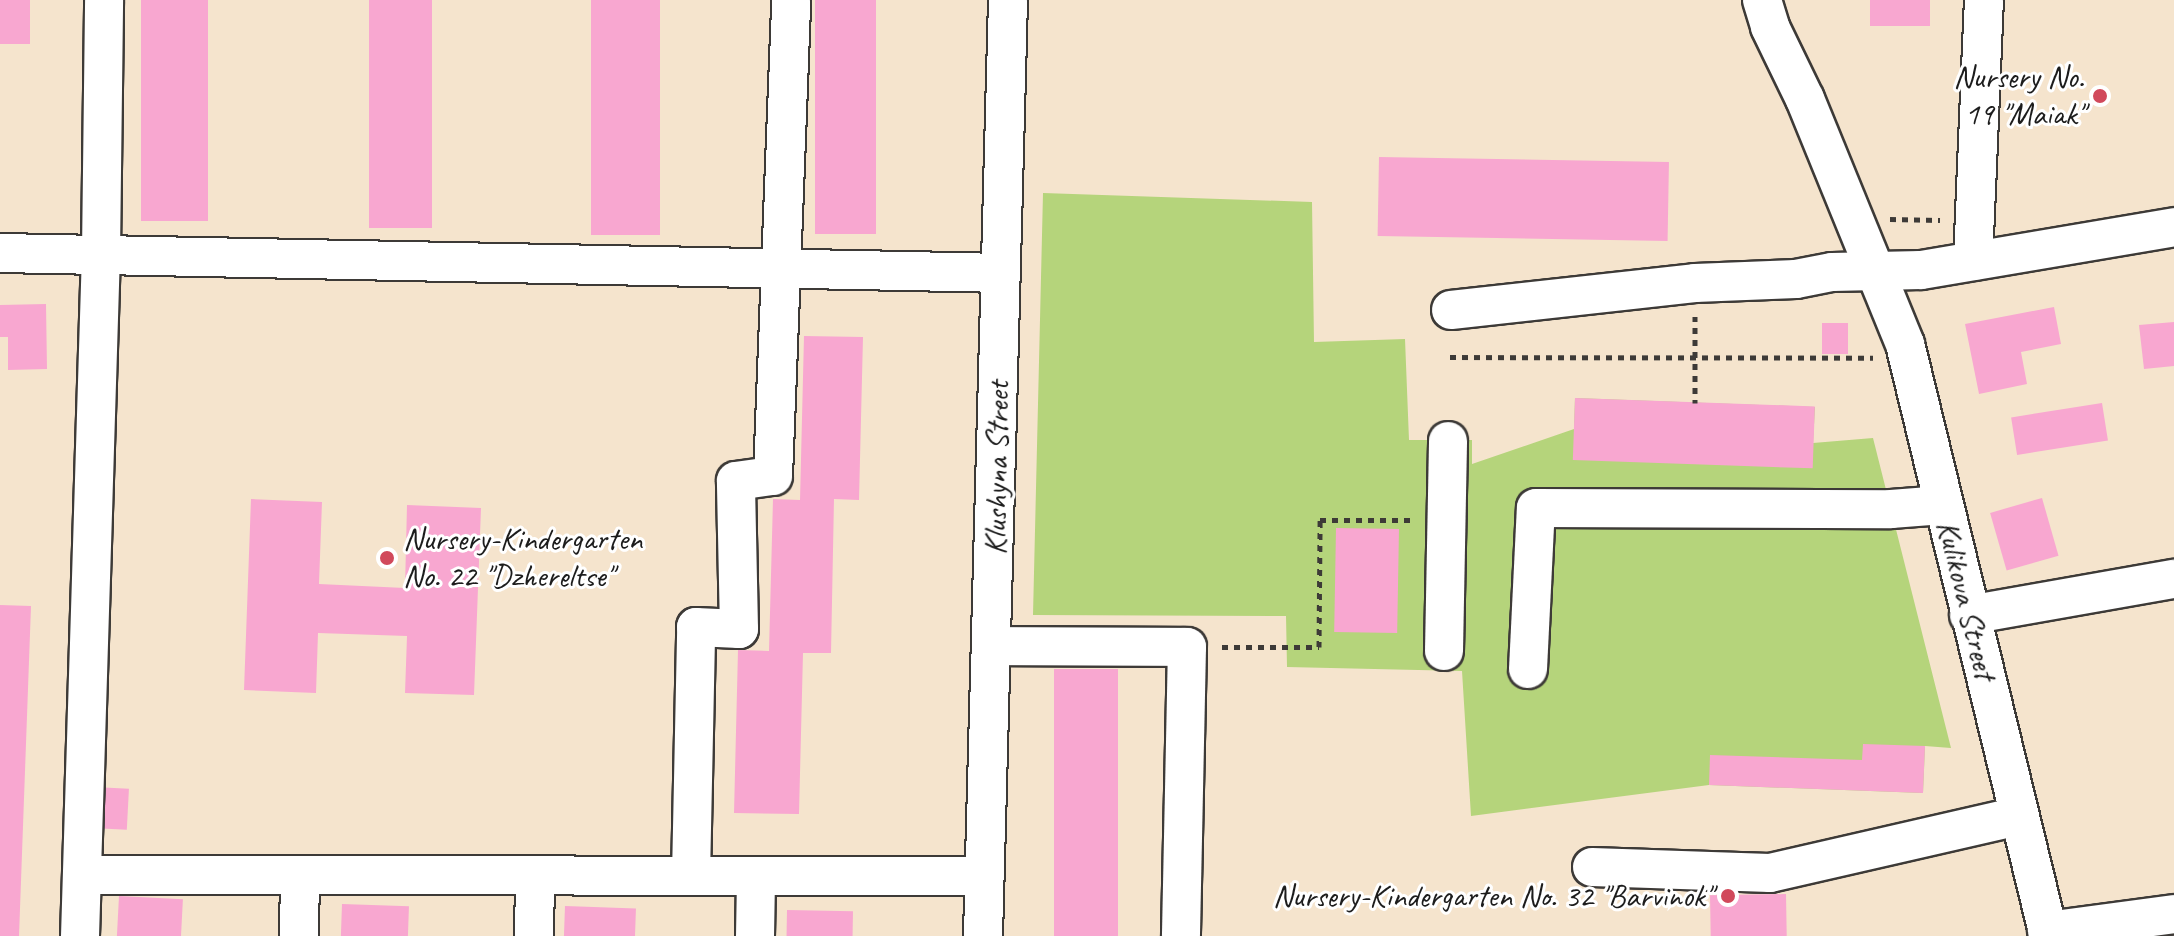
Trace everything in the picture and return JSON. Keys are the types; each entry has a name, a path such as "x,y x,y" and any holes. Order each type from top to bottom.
{"street":[{"path":"80,936 101,253 104,0"},
{"path":"691,876 696,627 739,629 736,481 773,476 791,0"},
{"name":"Klushyna Street","path":"983,936 1008,0"},
{"name":"Kulikova Street","path":"1762,0 1770,27 1805,99 1878,271 1905,344 2048,934 2174,914"},
{"path":"1973,261 1984,0"},
{"path":"1451,310 1695,283 1921,270 2174,227"},
{"path":"0,253 1001,273"},
{"path":"1444,651 1448,441"},
{"path":"1528,669 1536,508 1891,509 1943,505"},
{"path":"1969,615 2174,579"},
{"path":"993,646 1187,647 1181,936"},
{"path":"1592,867 1770,873 2019,816"},
{"path":"82,875 984,876"},
{"path":"299,936 300,875"},
{"path":"534,936 535,876"},
{"path":"755,936 756,876"}],"path":[{"path":"1879,219 1941,220"},
{"path":"1695,283 1695,403"},
{"path":"1450,357 1879,358"},
{"path":"1187,647 1319,647 1320,520 1446,520"}],"green space":[{"path":"1043,193 1312,202 1314,342 1405,339 1409,440 1472,440 1472,464 1574,429 1575,398 1815,407 1813,443 1873,438 1951,748 1925,746 1923,793 1709,785 1471,816 1462,671 1287,667 1286,616 1033,615"}],"building":[{"path":"0,0 30,0 30,44 0,44"},
{"path":"141,0 208,0 208,221 141,221"},
{"path":"369,0 432,0 432,228 369,228"},
{"path":"591,0 660,0 660,235 591,235"},
{"path":"815,0 876,0 876,234 815,234"},
{"path":"1870,0 1930,0 1930,26 1870,26"},
{"path":"1379,157 1669,162 1668,241 1378,236"},
{"path":"46,304 47,369 8,370 8,337 0,337 0,305"},
{"path":"2054,307 2061,344 2021,352 2027,384 1979,394 1965,324"},
{"path":"2174,322 2174,366 2144,369 2139,325"},
{"path":"1822,323 1848,323 1848,354 1822,354"},
{"path":"804,336 863,337 859,500 834,499 831,653 803,653 799,814 734,813 738,650 769,651 773,499 800,500"},
{"path":"1575,398 1815,406 1813,468 1573,460"},
{"path":"2102,403 2108,441 2017,455 2011,417"},
{"path":"2042,498 2059,556 2007,571 1990,513"},
{"path":"251,499 322,502 319,584 405,588 407,505 481,508 474,695 405,693 407,636 318,633 316,693 244,690"},
{"path":"1336,528 1399,529 1397,633 1334,632"},
{"path":"0,605 31,606 19,936 0,936"},
{"path":"1054,669 1118,669 1118,936 1054,936"},
{"path":"1863,744 1925,746 1923,793 1709,785 1710,755 1862,760"},
{"path":"94,787 129,789 127,830 92,828"},
{"path":"1786,894 1787,936 1711,936 1710,895"},
{"path":"119,896 183,899 181,936 117,936"},
{"path":"342,904 409,906 408,936 341,936"},
{"path":"565,906 636,908 635,936 564,936"},
{"path":"787,910 853,911 853,936 787,936"}],"place":[{"name":"Nursery No. 19 \"Maiak\"","path":"2100,96"},
{"name":"Nursery-Kindergarten No. 22 \"Dzhereltse\"","path":"387,558"},
{"name":"Nursery-Kindergarten No. 32 \"Barvinok\"","path":"1728,896"}]}
